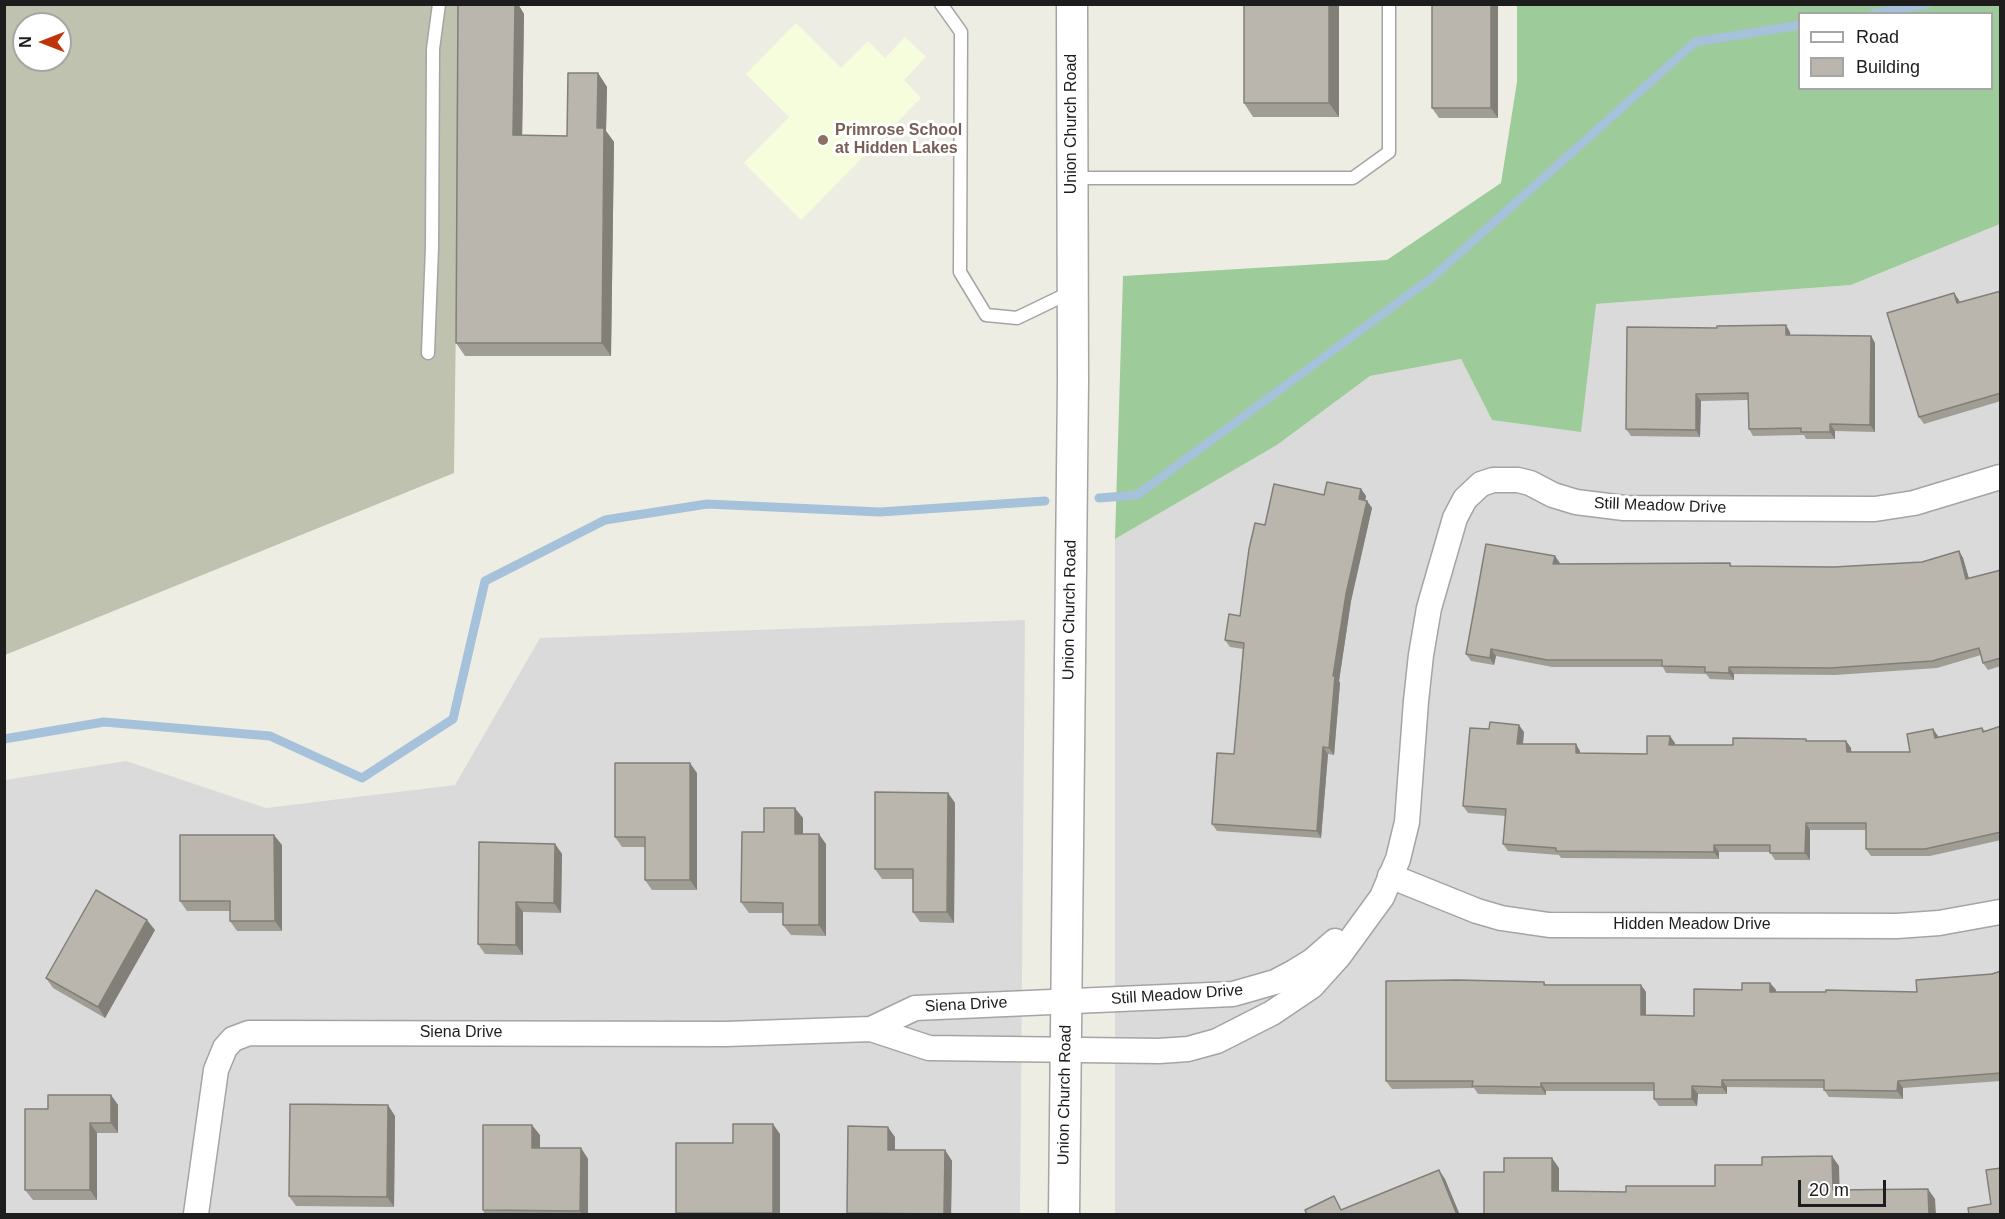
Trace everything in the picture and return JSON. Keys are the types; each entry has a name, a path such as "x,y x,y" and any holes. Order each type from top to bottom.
{"street":[{"name":"Union Church Road","path":"1064,1215 1073,394 1072,4"},
{"name":"Still Meadow Drive","path":"1065,1049 1159,1051 1188,1049 1217,1041 1272,1013 1312,986 1339,956 1382,897 1398,859 1407,822 1416,701 1429,608 1455,518 1465,499 1480,484 1493,480 1518,480 1576,502 1624,508 1875,509 1914,503 2001,477"},
{"name":"Hidden Meadow Drive","path":"1390,876 1477,911 1501,918 1549,925 1897,926 1939,923 2001,912"},
{"name":"Still Meadow Drive","path":"1065,1002 1212,996 1254,989 1275,982 1312,961 1372,911"},
{"name":"Siena Drive","path":"871,1029 915,1008 1065,1002"},
{"name":"Siena Drive","path":"196,1215 216,1070 225,1048 233,1039 249,1033 726,1034 871,1029 928,1048 1065,1049"}],"lane":[{"path":"428,353 432,248 433,49 439,4"},
{"path":"941,4 961,32 960,272 986,315 1017,318 1072,292"},
{"path":"1072,178 1353,178 1389,152 1389,4"}],"shaded area":[{"path":"5,5 460,5 454,473 5,655"},
{"name":"Primrose School at Hidden Lakes","path":"796,23 841,68 868,41 885,58 905,37 926,57 904,80 921,98 801,220 744,163 789,117 746,74"},
{"path":"2000,224 2000,1214 1115,1214 1115,539 1277,445 1370,376 1461,359 1492,420 1596,304 1851,285"},
{"path":"1025,620 1020,1214 5,1214 5,780 126,761 266,808 455,785 540,638"}],"green space":[{"path":"1517,5 2000,5 2000,224 1851,285 1596,304 1581,432 1492,420 1461,359 1370,376 1277,445 1115,539 1123,276 1387,260 1501,183 1517,82"}],"building":[{"path":"458,4 515,4 513,135 567,136 568,73 598,73 597,128 604,128 602,343 456,343"},
{"path":"1244,4 1329,4 1329,103 1244,103"},
{"path":"1432,4 1491,4 1491,108 1432,108"},
{"path":"2001,291 2001,393 1919,417 1887,313 1954,293 1957,303"},
{"path":"1786,325 1786,335 1871,336 1870,425 1830,424 1830,432 1801,432 1801,428 1749,429 1748,393 1696,394 1696,430 1626,429 1627,327 1717,328 1717,326"},
{"path":"1327,482 1361,489 1359,499 1367,501 1346,594 1333,676 1335,676 1329,748 1323,747 1317,831 1212,824 1217,753 1234,754 1244,643 1225,640 1229,614 1240,616 1255,523 1265,525 1274,484 1324,495"},
{"path":"1486,544 1555,556 1553,564 1730,563 1730,566 1834,567 1922,562 1959,551 1966,579 2001,570 2001,658 1983,663 1979,648 1932,661 1830,668 1729,667 1729,673 1705,672 1705,667 1662,666 1662,660 1547,660 1491,649 1490,658 1466,654"},
{"path":"1490,722 1519,725 1517,744 1576,744 1576,753 1647,754 1647,736 1670,736 1669,745 1733,745 1733,738 1806,739 1806,741 1846,741 1847,752 1910,752 1907,734 1933,729 1935,738 1982,728 1983,732 2001,726 2001,832 1925,849 1866,849 1866,823 1806,823 1805,853 1770,853 1770,845 1714,845 1714,852 1556,851 1556,848 1503,844 1506,809 1463,806 1470,728 1489,729"},
{"path":"615,763 690,763 690,880 645,880 645,837 615,837"},
{"path":"875,792 948,793 947,912 913,912 913,869 875,869"},
{"path":"764,808 795,808 795,834 819,834 819,925 783,925 783,903 741,902 742,832 764,832"},
{"path":"180,835 274,835 275,921 230,921 230,901 180,901"},
{"path":"479,842 555,844 554,903 516,902 516,945 478,944"},
{"path":"96,890 147,920 98,1007 46,978"},
{"path":"2001,971 2001,1073 1898,1081 1897,1091 1824,1090 1824,1080 1722,1080 1722,1087 1692,1086 1692,1099 1654,1099 1654,1083 1541,1083 1541,1087 1472,1086 1473,1081 1386,1081 1386,981 1457,980 1544,982 1544,985 1641,985 1641,1015 1694,1016 1694,989 1742,990 1742,983 1770,983 1770,992 1826,992 1826,990 1917,992 1916,980 1992,974"},
{"path":"48,1095 111,1095 111,1123 90,1123 90,1190 25,1190 25,1109 48,1109"},
{"path":"290,1104 388,1105 387,1197 289,1196"},
{"path":"733,1124 773,1124 773,1213 676,1213 676,1143 733,1143"},
{"path":"483,1125 532,1125 532,1148 581,1148 580,1211 483,1210"},
{"path":"848,1126 888,1127 888,1150 945,1150 944,1214 847,1213"},
{"path":"1832,1156 1833,1190 1928,1189 1929,1215 1484,1215 1484,1172 1504,1172 1504,1158 1552,1158 1552,1191 1626,1192 1626,1186 1715,1186 1715,1165 1762,1165 1762,1157"},
{"path":"2001,1168 2001,1215 1969,1215 1968,1208 1991,1204 1986,1170"},
{"path":"1439,1170 1457,1215 1307,1215 1305,1210 1334,1196 1341,1210"}],"waterway":[{"path":"1883,12 1927,4"},
{"path":"1099,498 1137,495 1434,276 1695,42 1798,25"},
{"path":"4,739 104,722 270,736 362,778 453,719 485,581 605,520 707,504 880,512 1045,501"}],"place":[{"name":"Primrose School at Hidden Lakes","path":"823,140"}]}
